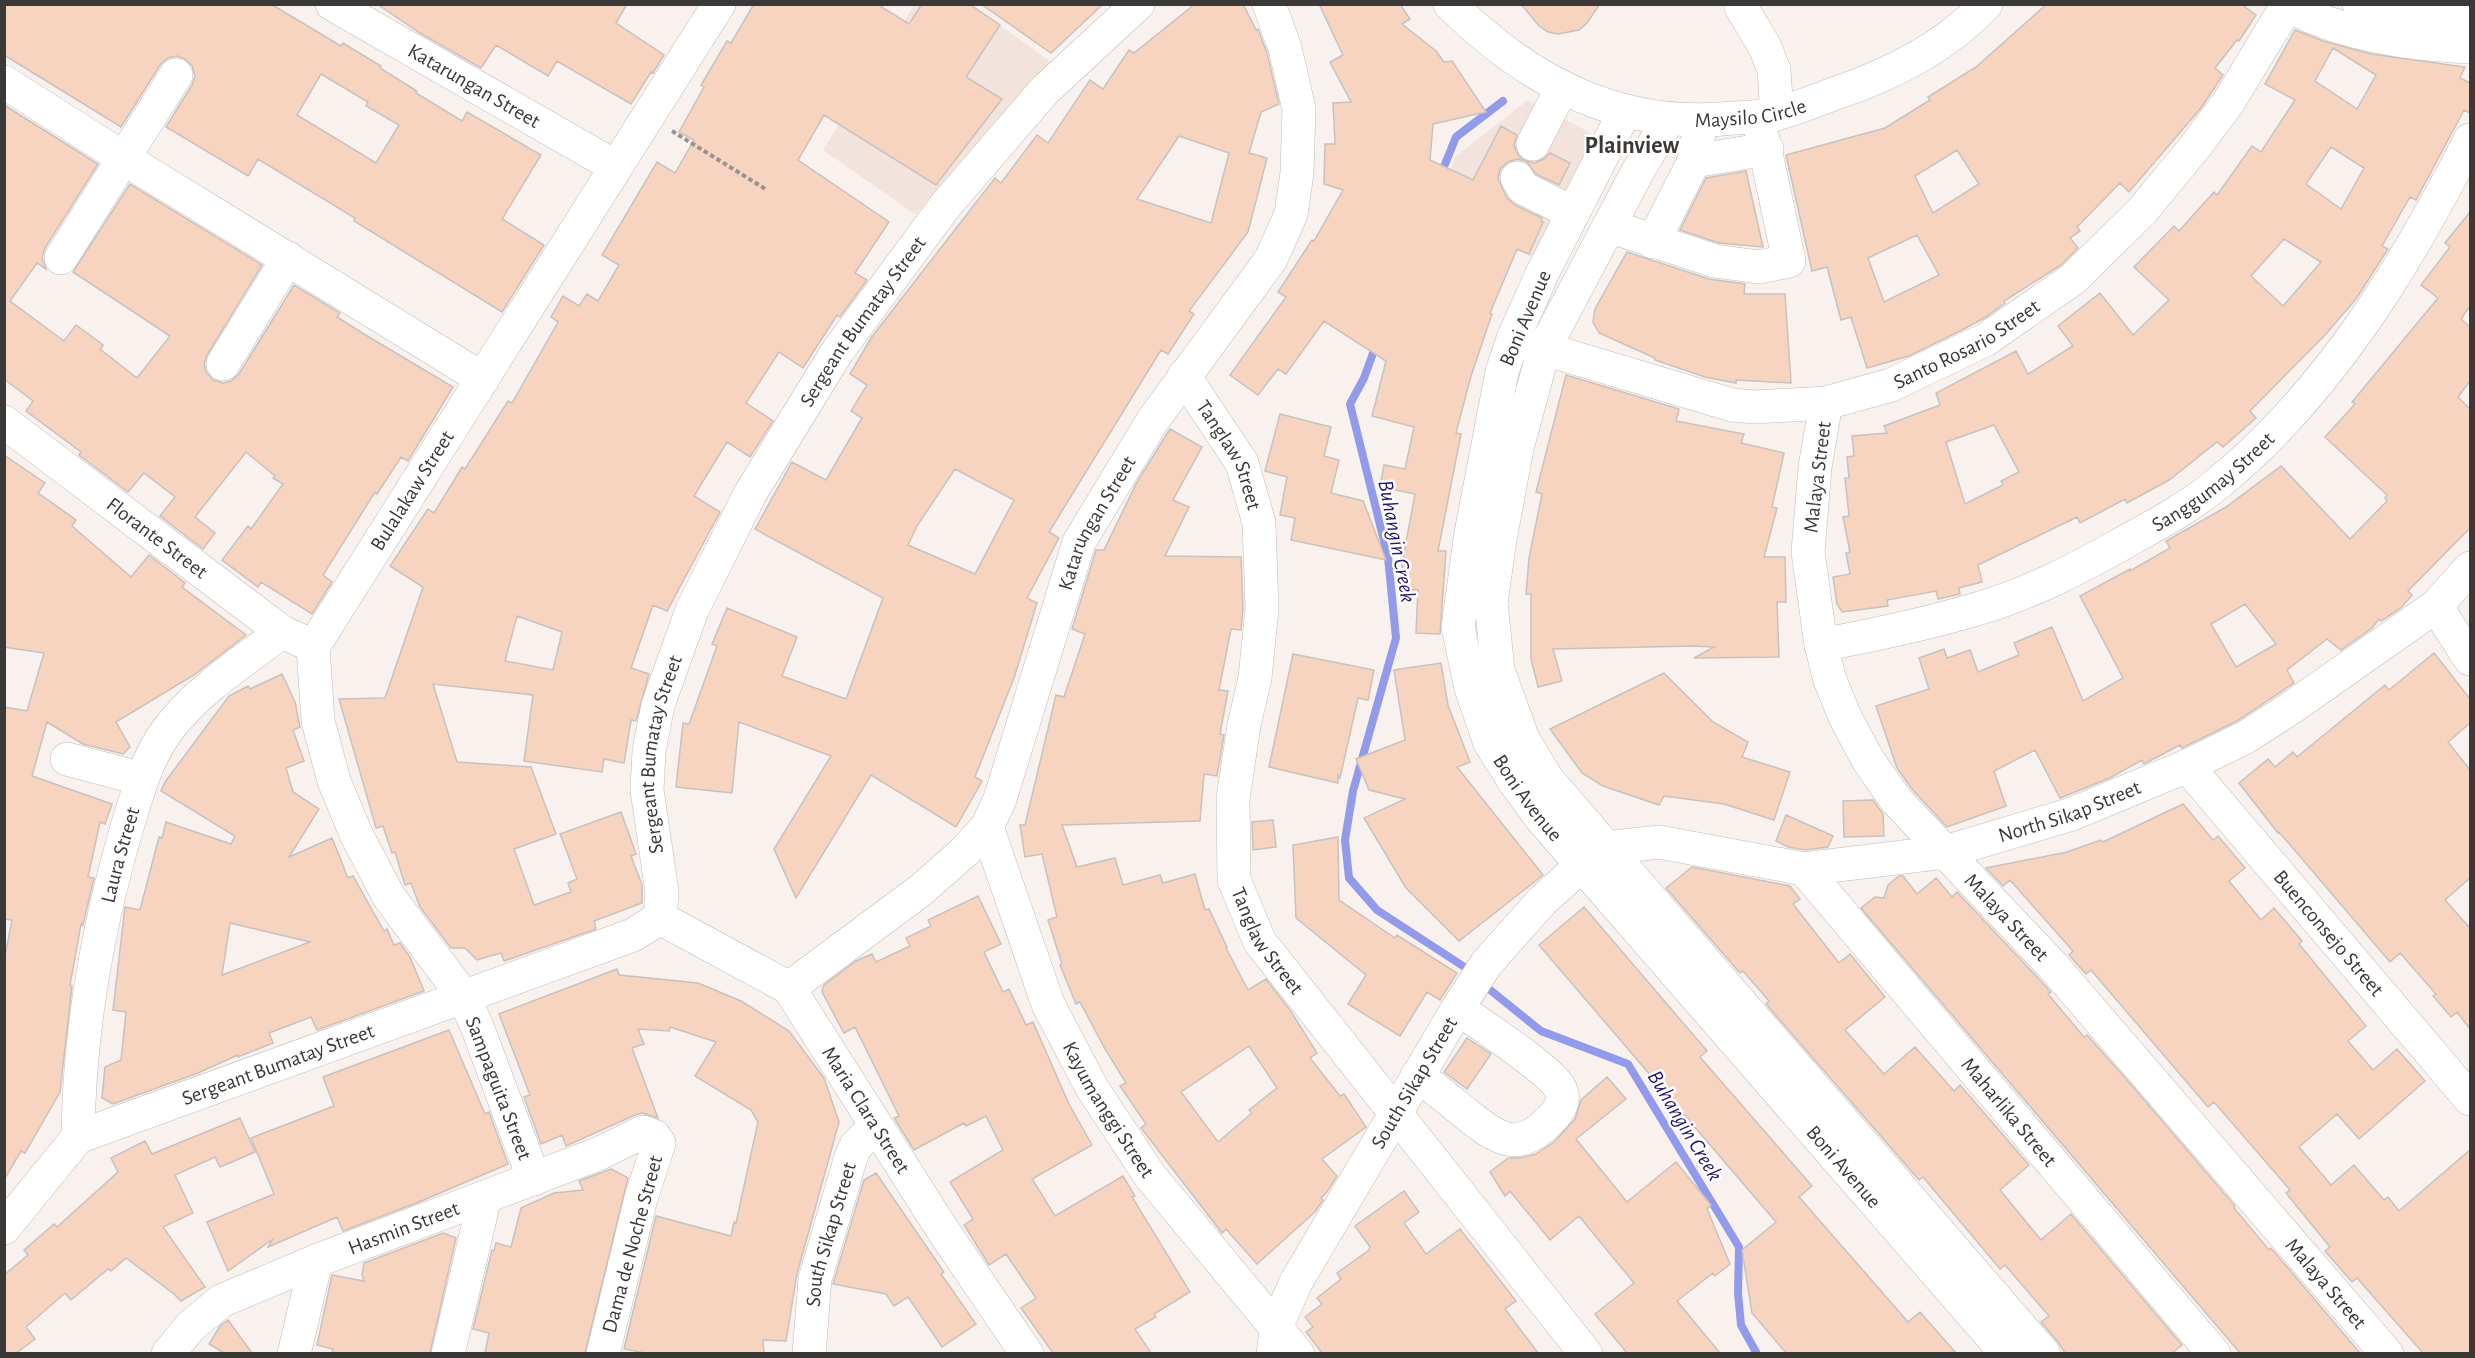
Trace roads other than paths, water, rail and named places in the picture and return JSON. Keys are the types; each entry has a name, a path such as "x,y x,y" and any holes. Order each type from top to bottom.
{"street":[{"name":"Katarungan Street","path":"333,4 616,167"},
{"name":"Bulalakaw Street","path":"313,647 719,4"},
{"name":"Sergeant Bumatay Street","path":"78,1137 633,935 660,918 662,892 647,790 651,740 658,705 692,610 750,494 837,352 945,206 1044,91 1138,4"},
{"name":"Katarungan Street","path":"789,988 921,890 964,852 987,827 1000,799 1079,542 1153,420 1271,259 1291,214 1297,173 1299,110 1285,48 1269,4"},
{"name":"Maysilo Circle","path":"1450,4 1503,49 1562,88 1598,104 1625,111 1668,120 1701,121 1768,115 1854,87 1895,69 1946,39 1986,4"},
{"path":"2360,4 2391,12 2470,22"},
{"path":"2287,5 2329,23 2386,39 2470,47"},
{"name":"Santo Rosario Street","path":"1513,339 1732,405 1755,407 1827,403 1891,385 1985,340 2073,279 2142,211 2194,148 2228,103 2287,5"},
{"path":"1609,226 1715,261 1759,267 1789,261 1767,149 1768,115 1774,70 1765,47 1739,16"},
{"path":"62,258 176,75"},
{"path":"4,82 483,379"},
{"path":"1533,144 1562,88"},
{"name":"Boni Avenue","path":"1625,111 1513,339 1502,372 1471,533 1458,627 1471,688 1490,743 1534,808 1594,857 2044,1353"},
{"name":"Boni Avenue","path":"1668,120 1544,349 1516,448 1500,539 1491,603 1498,670 1523,739 1594,857 2003,1352"},
{"path":"1653,242 1694,161 1701,121"},
{"name":"Sanggumay Street","path":"1821,645 1902,629 1982,608 2065,576 2148,529 2215,486 2266,439 2316,386 2367,318 2421,229 2470,140"},
{"path":"1694,161 1767,149"},
{"path":"1517,178 1523,188 1573,213"},
{"path":"223,364 288,258"},
{"name":"Tanglaw Street","path":"1184,376 1242,463 1259,523 1262,609 1255,678 1244,725 1233,799 1234,880 1260,942 1586,1353"},
{"name":"Malaya Street","path":"1827,403 1815,467 1808,552 1821,645 1830,680 1845,717 1868,760 1896,800 2053,966 2386,1353"},
{"name":"Florante Street","path":"4,422 282,632 313,647"},
{"name":"North Sikap Street","path":"1594,857 1659,842 1804,869 1945,852 2072,814 2187,766 2246,737 2436,606 2470,568"},
{"path":"2436,606 2470,659"},
{"name":"Laura Street","path":"78,1137 80,1071 107,899 142,779 165,734 185,709 223,676 282,632"},
{"path":"313,647 318,721 334,781 356,834 389,897 464,997"},
{"path":"67,759 142,779"},
{"name":"Buenconsejo Street","path":"2187,766 2470,1099"},
{"name":"Kayumanggi Street","path":"987,827 1048,1004 1092,1088 1150,1176 1275,1339 1298,1353"},
{"name":"South Sikap Street","path":"1275,1339 1296,1282 1486,964 1542,901 1594,857"},
{"name":"Maharlika Street","path":"1804,869 2214,1353"},
{"name":"Maria Clara Street","path":"660,918 789,988 980,1287 1027,1353"},
{"name":"Sampaguita Street","path":"464,997 534,1179"},
{"path":"1418,1076 1488,1132 1502,1139 1510,1140 1534,1134 1562,1105 1563,1095 1559,1085 1545,1072 1458,1008"},
{"name":"South Sikap Street","path":"809,1353 815,1279 851,1157 856,1146 876,1126"},
{"name":"Hasmin Street","path":"168,1353 190,1326 221,1301 316,1261 598,1154 643,1132 654,1136"},
{"name":"Dama de Noche Street","path":"603,1353 641,1198 659,1143 654,1136"},
{"path":"4,1228 78,1137"},
{"path":"448,1353 485,1197"},
{"path":"294,1353 316,1261"}],"waterway":[{"name":"Buhangin Creek","path":"1441,174 1456,137 1503,101"},
{"name":"Buhangin Creek","path":"1376,345 1364,378 1350,404 1388,557 1396,638 1353,791 1345,840 1349,878 1377,910 1466,968"},
{"name":"Buhangin Creek","path":"1489,989 1541,1031 1628,1064 1739,1247 1738,1293 1741,1325 1757,1354"}],"district":[{"name":"Plainview","path":"1632,145"}]}
